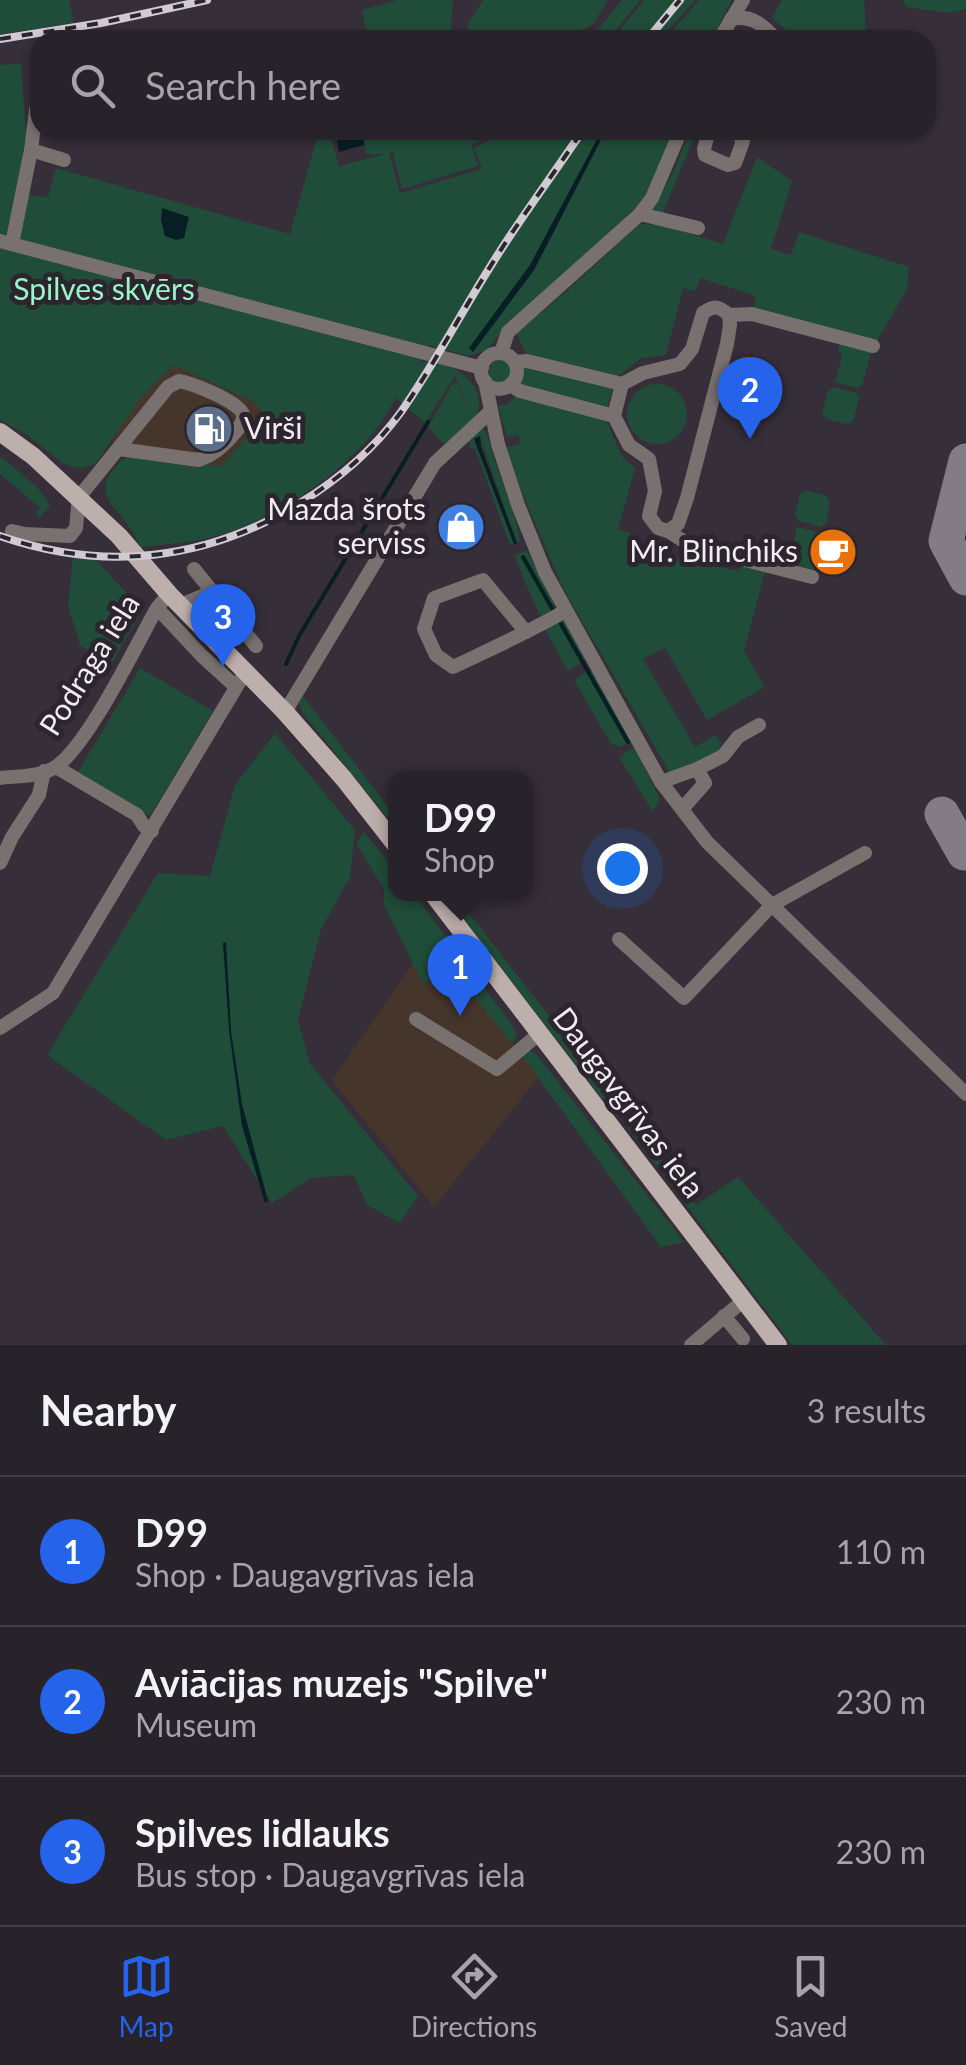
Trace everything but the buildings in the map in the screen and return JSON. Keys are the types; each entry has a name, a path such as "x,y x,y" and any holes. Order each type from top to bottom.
{"main road":[{"path":"0,432 33,456 119,536 169,602 241,679 285,712 388,835"},
{"name":"Daugavgrīvas iela","path":"438,901 778,1345"}],"street":[{"path":"725,30 743,0"},
{"path":"731,19 753,20 768,30"},
{"path":"33,140 6,242 483,375 499,389 510,385 516,376 515,362 501,353 488,357 483,375 498,444 518,506 565,612 661,782 707,842 966,1094"},
{"path":"501,353 508,332 640,214 652,198 677,140"},
{"path":"706,140 705,154 728,165 735,162 742,140"},
{"path":"31,150 64,160"},
{"path":"640,214 698,228"},
{"path":"515,362 527,361 622,384 680,364 692,349 703,312 712,306 729,315 727,344 687,498 678,524 668,531"},
{"path":"729,315 752,314 873,346"},
{"path":"12,531 70,536 76,528 79,498 119,448 168,387 179,381 213,393 240,408 243,416 241,425 220,449 198,460 119,448"},
{"path":"622,384 614,416 629,445 649,459 656,491 649,516 658,528 692,546 812,577"},
{"path":"510,385 520,392 614,416"},
{"path":"285,712 435,463 491,410"},
{"path":"194,568 256,646"},
{"path":"526,632 483,580 434,598 424,629 436,655 453,667 526,632 565,612"},
{"path":"169,602 212,592"},
{"name":"Podraga iela","path":"0,778 50,769 81,741 169,602"},
{"path":"0,1028 52,993 241,679"},
{"path":"661,782 723,756 738,737 759,725"},
{"path":"0,863 50,769 137,816 152,830"},
{"path":"682,809 705,783 697,769"},
{"path":"619,939 684,998 772,905 865,853"},
{"path":"416,1018 497,1069 540,1033"},
{"path":"691,1345 744,1300"},
{"path":"724,1316 743,1339"}],"shaded area":[{"path":"174,365 250,400 263,410 262,421 221,466 128,456 111,441 140,399"},
{"path":"430,939 539,1077 434,1207 332,1080"}],"green space":[{"path":"0,0 69,0 74,23 0,34"},
{"path":"398,0 453,0 452,30 366,30 362,10"},
{"path":"483,0 608,0 593,24 584,30 469,30 467,25"},
{"path":"622,0 640,0 616,30 596,30"},
{"path":"644,0 695,0 668,30 620,30"},
{"path":"699,0 732,0 716,30 674,30"},
{"path":"782,0 864,0 866,30 786,30 772,18"},
{"path":"903,0 966,0 966,9 949,13 906,7"},
{"name":"Spilves skvērs","path":"21,63 26,133 17,194 48,197 56,168 290,234 316,140 332,140 339,166 385,154 366,154 364,140 481,140 471,145 478,166 402,189 393,152 389,152 400,193 482,169 474,148 490,140 597,140 530,265 498,308 534,270 601,140 671,140 647,193 636,207 486,350 468,356 429,345 419,363 454,368 473,384 478,395 475,418 465,429 444,444 428,427 453,383 457,384 470,417 455,376 425,423 396,398 370,437 340,466 270,514 210,538 141,547 107,495 106,481 114,469 128,456 221,466 262,421 263,411 250,400 174,365 140,399 96,463 83,468 62,463 29,436 0,420 0,65"},
{"path":"686,140 693,140 662,215 652,210"},
{"path":"757,157 792,181 771,249 791,255 799,232 909,267 907,289 877,341 753,308 756,296 700,278 696,291 683,288 666,355 642,358 615,378 527,356 516,333 639,224 663,225 723,244"},
{"path":"840,344 871,352 862,386 835,382 842,356"},
{"path":"500,360 508,363 508,379 500,382 492,379 489,371 492,363"},
{"path":"524,365 613,387 607,409 519,387"},
{"path":"657,384 678,393 687,414 678,435 657,444 636,435 627,414 636,393"},
{"path":"834,387 856,393 859,398 853,421 847,424 826,419 822,412 828,391"},
{"path":"517,395 605,417 621,455 635,468 618,529 631,533 629,544 680,559 690,551 722,560 721,567 739,571 741,565 765,571 744,651 765,687 707,720 665,648 643,659 695,747 716,735 721,744 718,753 670,773 563,588 506,447 520,444 519,435 507,437 498,406 508,404"},
{"path":"484,429 515,520 520,540 517,543 480,437 474,440 514,544 510,545 475,448 471,450 469,441"},
{"path":"0,456 37,487 50,506 40,517 36,514 40,508 0,474"},
{"path":"808,491 827,496 830,504 826,523 820,527 799,521 795,515 800,494"},
{"path":"797,527 818,532 822,539 814,570 784,562"},
{"path":"524,551 553,601 553,610 540,616 514,556"},
{"path":"73,557 96,560 138,605 140,615 111,664 80,645 68,606"},
{"path":"564,620 585,660 568,671 545,629"},
{"path":"140,668 213,711 150,816 78,772"},
{"path":"587,671 593,672 631,739 621,747 611,744 574,680"},
{"path":"303,696 388,807 388,818 302,712 299,702"},
{"path":"275,733 355,830 350,877 321,929 298,1020 310,1064 418,1196 400,1223 367,1205 354,1175 311,1178 272,1203 223,1126 166,1140 47,1055 158,873 210,876 235,785"},
{"path":"632,748 660,799 653,812 619,757"},
{"path":"364,832 388,861 388,901 419,901 513,1026 517,1035 512,1043 454,973 423,984 384,905 384,889 356,844"},
{"path":"451,901 459,901 625,1113 615,1115"},
{"path":"528,1049 536,1054 684,1242 661,1247 521,1054"},
{"path":"630,1119 696,1205 738,1177 886,1345 792,1345 628,1128"}],"water":[{"path":"337,140 363,140 364,145 339,152"},
{"path":"597,140 601,140 534,270 473,352 469,348 530,265"},
{"path":"162,208 189,217 184,238 165,236"},
{"path":"480,436 517,543 514,544 474,439"},
{"path":"226,942 231,1031 242,1104 268,1201 265,1203 242,1126 229,1030 223,943"}],"waterway":[{"path":"286,664 428,422"},
{"path":"523,557 553,610"},
{"path":"561,624 628,742"}],"taxiway":[{"path":"966,461 946,541 966,578"},
{"path":"942,814 966,852"}],"railway":[{"path":"57,30 207,0"},
{"path":"655,30 680,0"},
{"path":"0,39 30,34"},
{"path":"0,536 78,554 154,555 228,538 264,523 314,494 391,426 507,240 576,140"}],"place":[{"name":"Virši","path":"209,429"},
{"name":"Aviācijas muzejs \"Spilve\"","path":"750,439"},
{"name":"Mazda šrots serviss","path":"461,527"},
{"name":"Mr. Blinchiks","path":"833,552"},
{"name":"Spilves lidlauks","path":"223,666"},
{"name":"D99","path":"460,1016"}]}
